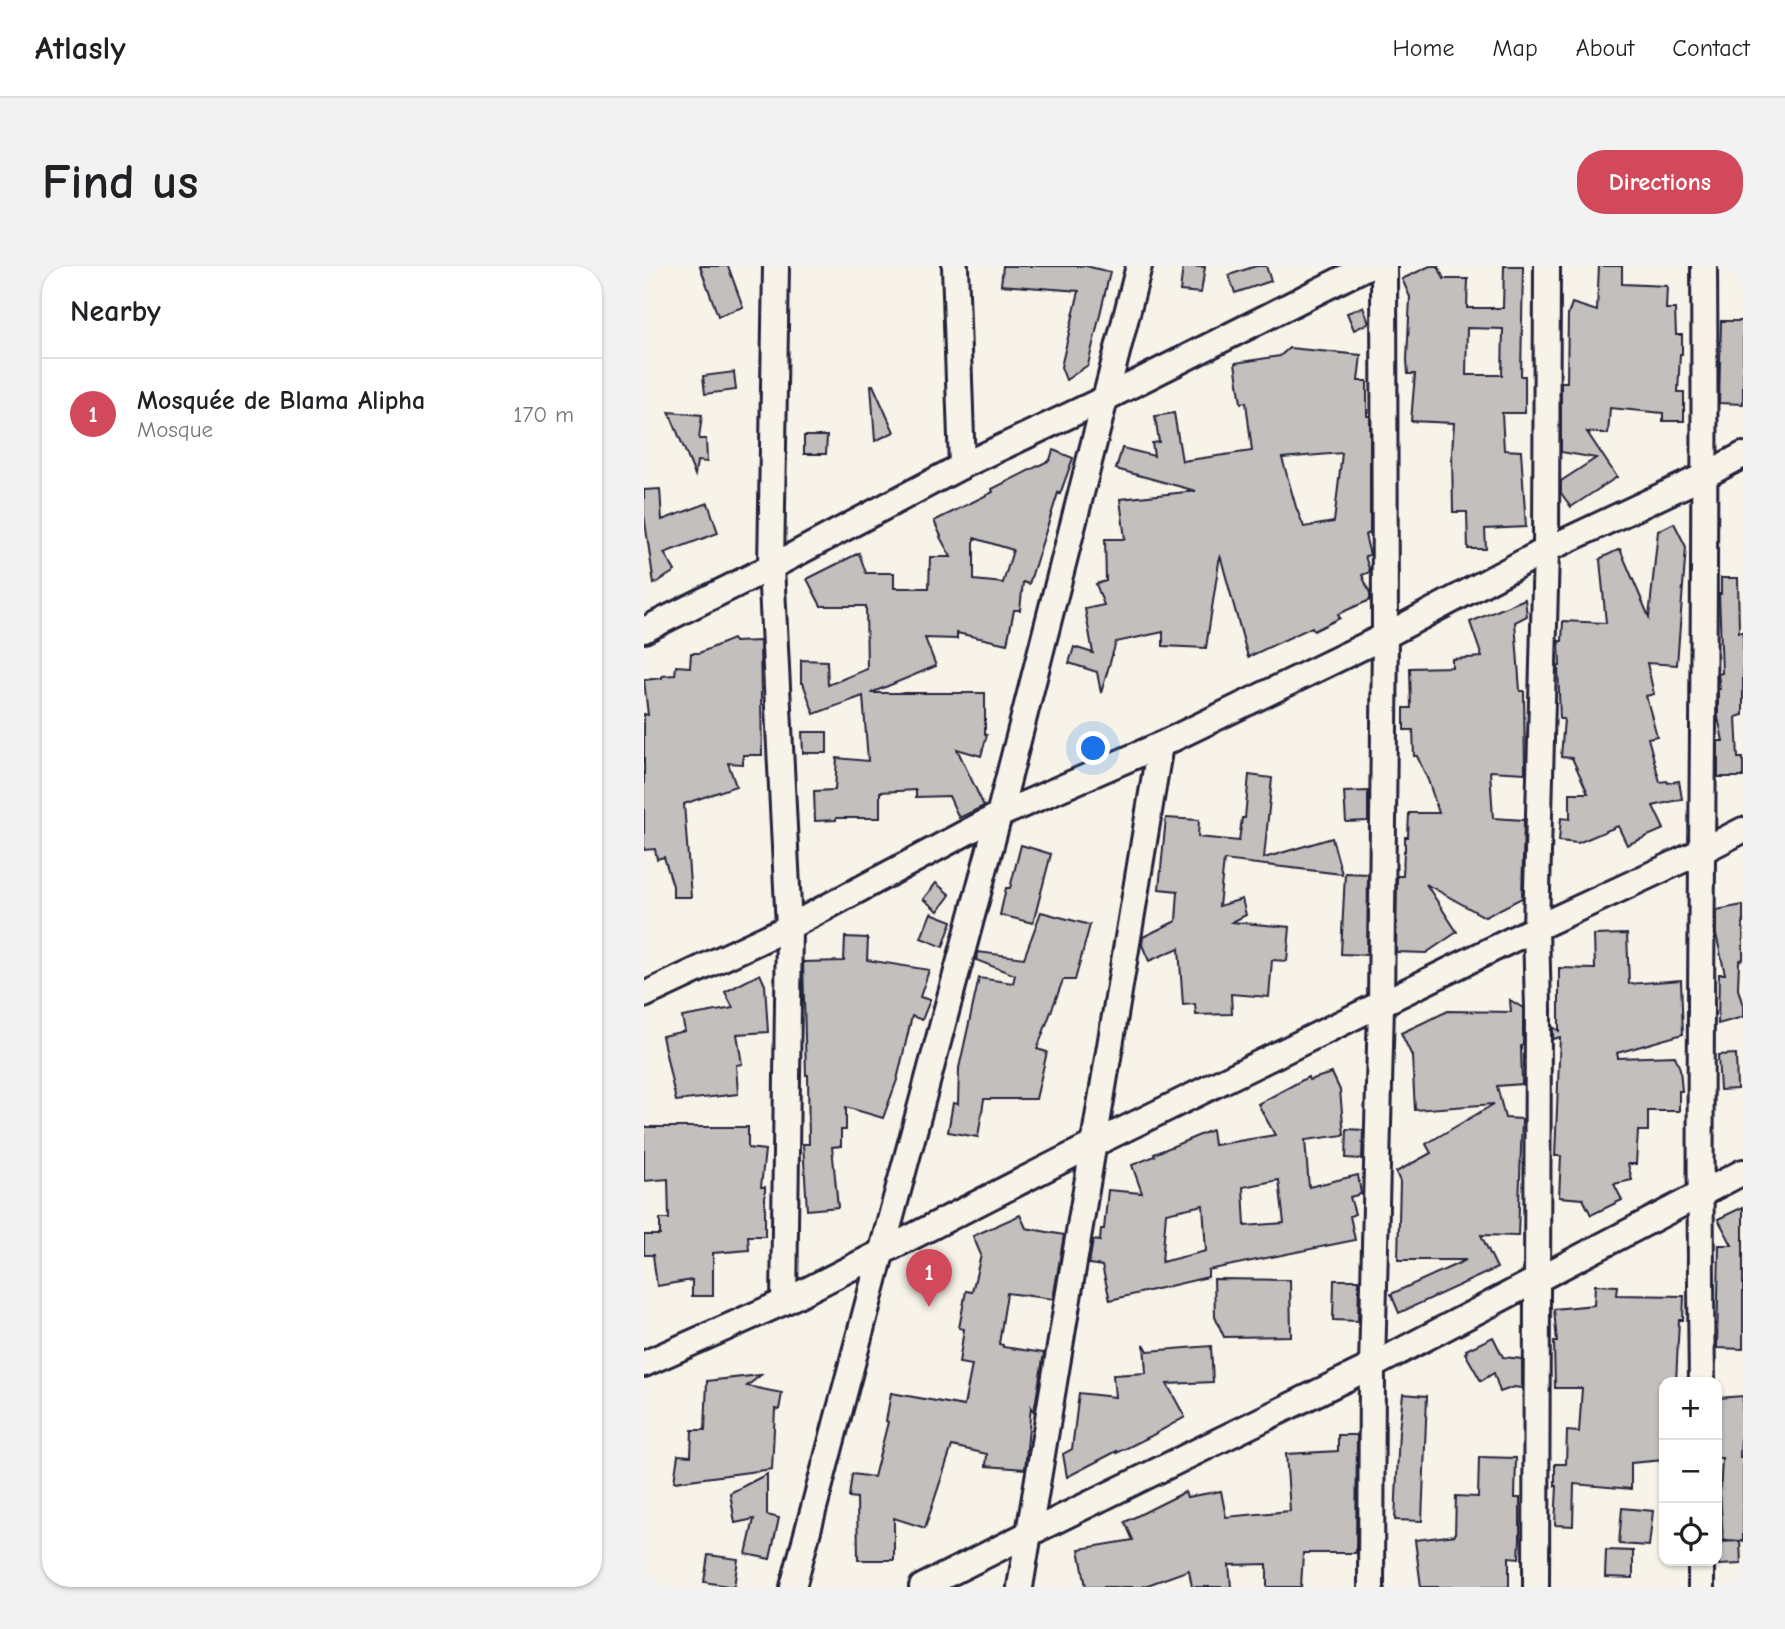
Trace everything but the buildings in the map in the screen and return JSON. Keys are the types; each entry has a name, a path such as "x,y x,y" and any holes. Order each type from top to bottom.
{"street":[{"path":"776,266 771,567 789,927 783,1302"},
{"path":"955,266 962,466"},
{"path":"793,1587 999,815 1139,266"},
{"path":"644,631 962,466 1104,399 1368,266"},
{"path":"1371,1587 1372,1366 1381,1005 1385,636 1384,266"},
{"path":"1536,1587 1536,928 1546,550 1547,266"},
{"path":"1702,1377 1699,1195 1706,475 1704,266"},
{"path":"644,995 789,927 999,815 1160,745 1385,636 1546,550 1743,455"},
{"path":"1020,1587 1160,745"},
{"path":"644,1364 783,1302 1094,1144 1743,830"},
{"path":"922,1587 1372,1366 1743,1172"},
{"path":"1701,1566 1701,1587"}],"place":[{"name":"Mosquée de Blama Alipha","path":"929,1307"}]}
